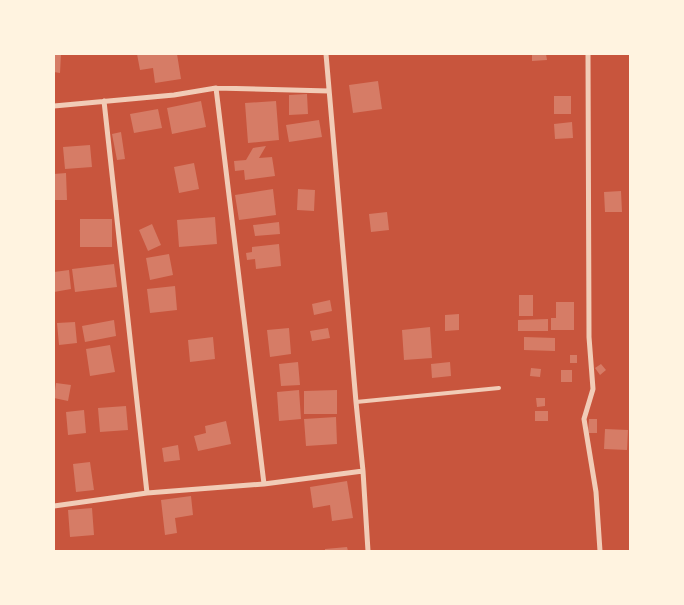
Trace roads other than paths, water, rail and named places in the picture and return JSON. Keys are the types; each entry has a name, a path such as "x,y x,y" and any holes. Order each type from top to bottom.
{"street":[{"path":"326,54 363,471 368,551"},
{"path":"588,54 589,338 594,389 584,419 596,492 600,551"},
{"path":"54,106 174,95 216,88 329,90"},
{"path":"216,88 264,484"},
{"path":"104,101 147,493"},
{"path":"54,506 147,493 264,484 363,471"}],"lane":[{"path":"356,402 500,388"}]}
